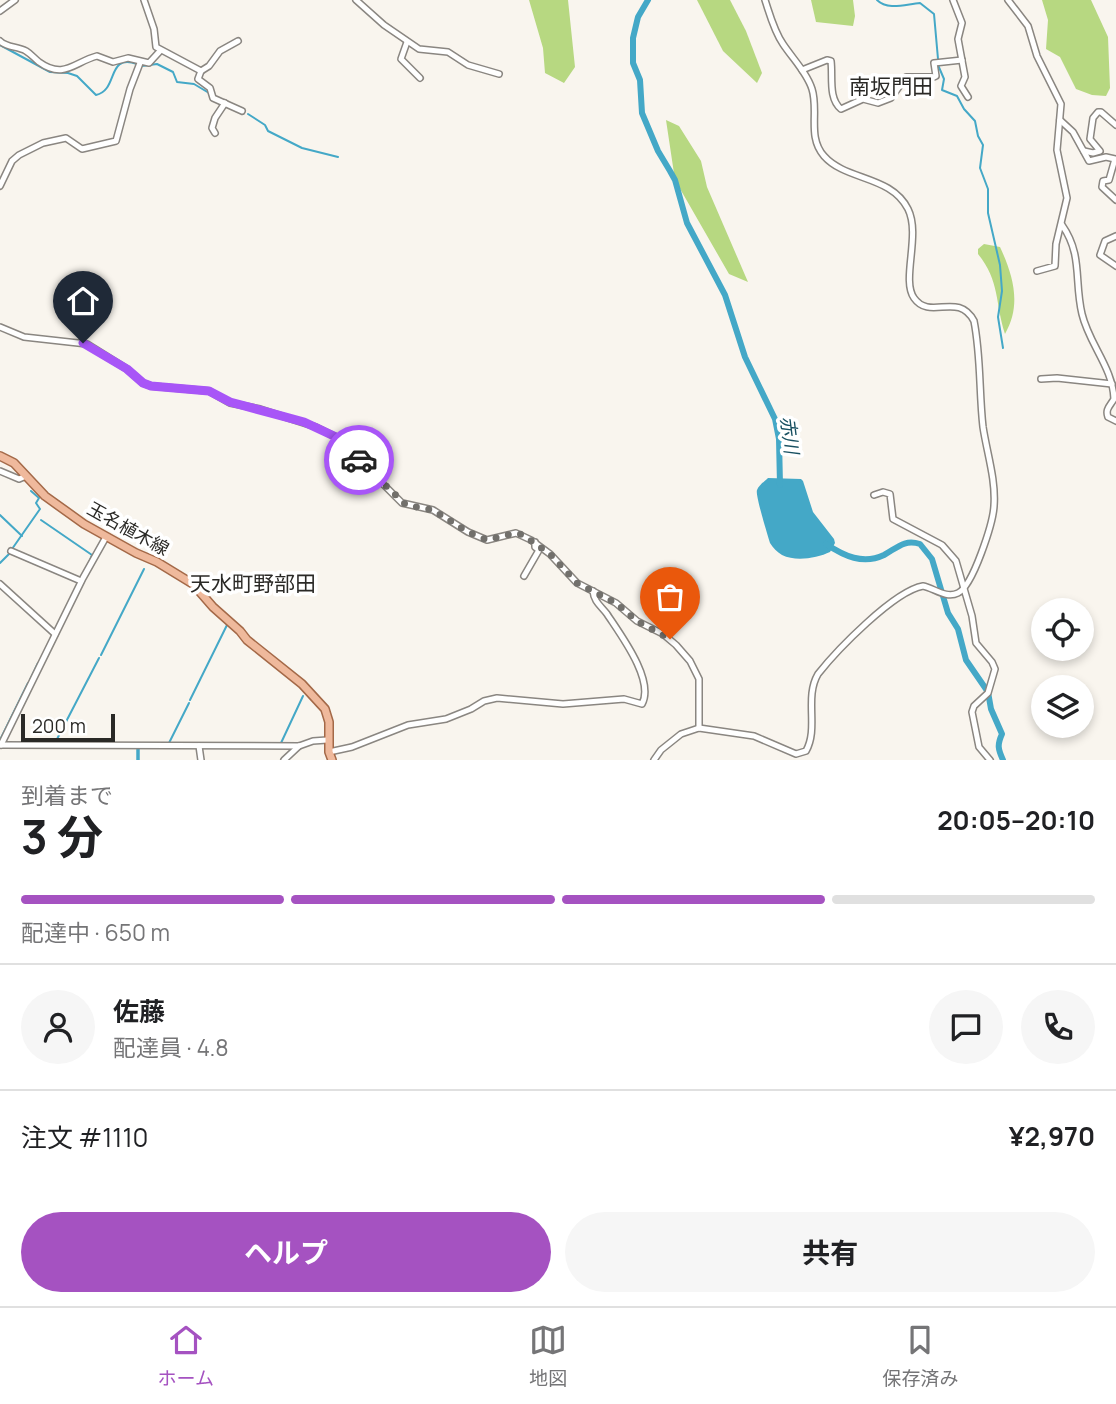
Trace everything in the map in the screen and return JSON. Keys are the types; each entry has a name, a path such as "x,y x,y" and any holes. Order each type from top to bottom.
{"main road":[{"name":"玉名植木線","path":"0,456 14,463 45,496 106,537 157,562 193,584 252,645 302,684 325,709 329,722 327,740 332,760"}],"street":[{"path":"0,11 15,0"},
{"path":"144,0 154,29 154,43 160,51 177,57 201,72"},
{"path":"356,0 384,25 422,50 448,51 468,65 499,74"},
{"path":"654,760 661,750 681,734 699,728 754,736 796,754 806,751 812,738 812,689 824,666 905,592 923,586 951,595 959,593 969,583 986,538 994,505 983,427 974,321 963,308 926,306 913,297 910,286 913,231 908,210 898,196 887,188 833,164 824,157 814,133 813,90 776,32 765,0"},
{"path":"953,0 961,20 958,39 965,77 961,86 968,97"},
{"path":"1008,0 1028,26 1037,56 1060,99 1056,150 1067,198 1056,244 1055,266 1037,271"},
{"path":"0,41 6,46 23,49 38,61 61,70 71,69 97,56 113,62 128,58 149,63 160,51"},
{"path":"238,41 220,51 198,79 210,88 212,95 242,111"},
{"path":"407,42 401,59 420,78"},
{"path":"802,70 827,60 831,61 832,95 837,107 841,109 863,99 878,103 885,101 894,95 906,76 936,76 934,63 962,60"},
{"path":"0,186 12,161 43,143 66,138 82,149 116,141 140,63"},
{"path":"215,133 212,128 215,118 225,103"},
{"path":"1084,151 1093,153 1100,150 1090,139 1093,118 1098,112 1116,125"},
{"path":"1059,120 1073,132 1089,161 1106,157 1115,159 1113,181 1102,182 1102,187 1116,200"},
{"path":"1061,225 1077,257 1078,290 1083,316 1112,384 1114,400 1107,408 1107,413 1108,417 1116,421"},
{"path":"1116,236 1105,241 1100,255 1116,265"},
{"path":"0,327 24,337 87,344 151,386 209,391 230,402 304,422 336,437 402,503 433,510 468,532 487,540 518,533 535,542 577,583 616,603 637,621 670,639 690,661 701,686 699,728"},
{"path":"1041,379 1057,377 1112,384"},
{"path":"0,471 19,479 26,476"},
{"path":"874,495 883,492 890,494 893,519 942,545 953,555 972,616 976,643 995,669 988,694 974,706 972,712 979,747 990,760"},
{"path":"106,537 81,580 0,744 299,746 327,740"},
{"path":"524,576 538,550 535,542"},
{"path":"11,551 81,580"},
{"path":"0,583 55,634"},
{"path":"329,752 352,747 408,725 446,719 484,701 497,698 563,704 624,699 642,704 645,693 639,668 605,611 594,599 593,591"},
{"path":"199,746 201,760"},
{"path":"284,760 299,746"}],"green space":[{"path":"529,0 568,0 575,67 564,83 545,73 543,48"},
{"path":"697,0 730,0 746,31 762,73 757,83 723,51"},
{"path":"811,0 853,0 853,26 816,22"},
{"path":"1042,0 1091,0 1108,37 1110,88 1106,96 1092,95 1076,89 1060,57 1046,49 1048,20"},
{"path":"666,120 679,126 701,161 707,187 748,282 729,274 675,180"},
{"path":"984,244 1000,247 1012,279 1013,312 1005,334 994,283 978,254 978,249"}],"water":[{"path":"768,478 803,481 813,512 834,539 835,543 830,552 800,559 782,555 774,548 770,543 757,493 759,486"}],"waterway":[{"name":"赤川","path":"648,0 638,17 633,38 633,63 640,80 642,113 658,151 675,180 687,223 725,295 745,357 775,419 779,439 780,485"},
{"path":"877,0 892,6 920,3 934,14 938,59"},
{"path":"0,45 50,72 77,76 96,95 108,86 116,68 121,64 137,64"},
{"path":"142,66 157,64 173,72 177,82 194,84 209,93"},
{"path":"938,65 944,79 942,90 957,96 975,121 983,145 980,168 988,189 988,213 1000,265 1002,291 998,317 1003,348"},
{"path":"248,114 265,125 268,131 302,148 338,157"},
{"path":"12,549 40,509 36,503 39,498 31,491"},
{"path":"0,515 22,536"},
{"path":"41,520 92,555 88,565"},
{"name":"赤川","path":"826,544 861,559 876,558 905,543 920,544 932,559 948,613 958,629 966,660 988,692 991,709 1002,734 999,747 1003,760"},
{"path":"0,563 9,554"},
{"path":"101,655 144,569"},
{"path":"190,700 227,625"},
{"path":"55,743 99,658"},
{"path":"30,680 38,663"},
{"path":"0,740 28,683"},
{"path":"281,743 303,696"},
{"path":"169,743 189,703"},
{"path":"138,749 138,760"}],"way so far":[{"path":"359,460 406,505 433,510 468,532 487,540 516,533 523,535 550,554 582,587 601,594 637,621 670,639"}],"district":[{"name":"南坂門田","path":"891,87"},
{"name":"天水町野部田","path":"253,584"}],"route":[{"path":"83,343 151,386 209,391 230,402 316,427 342,441 359,460"}]}
